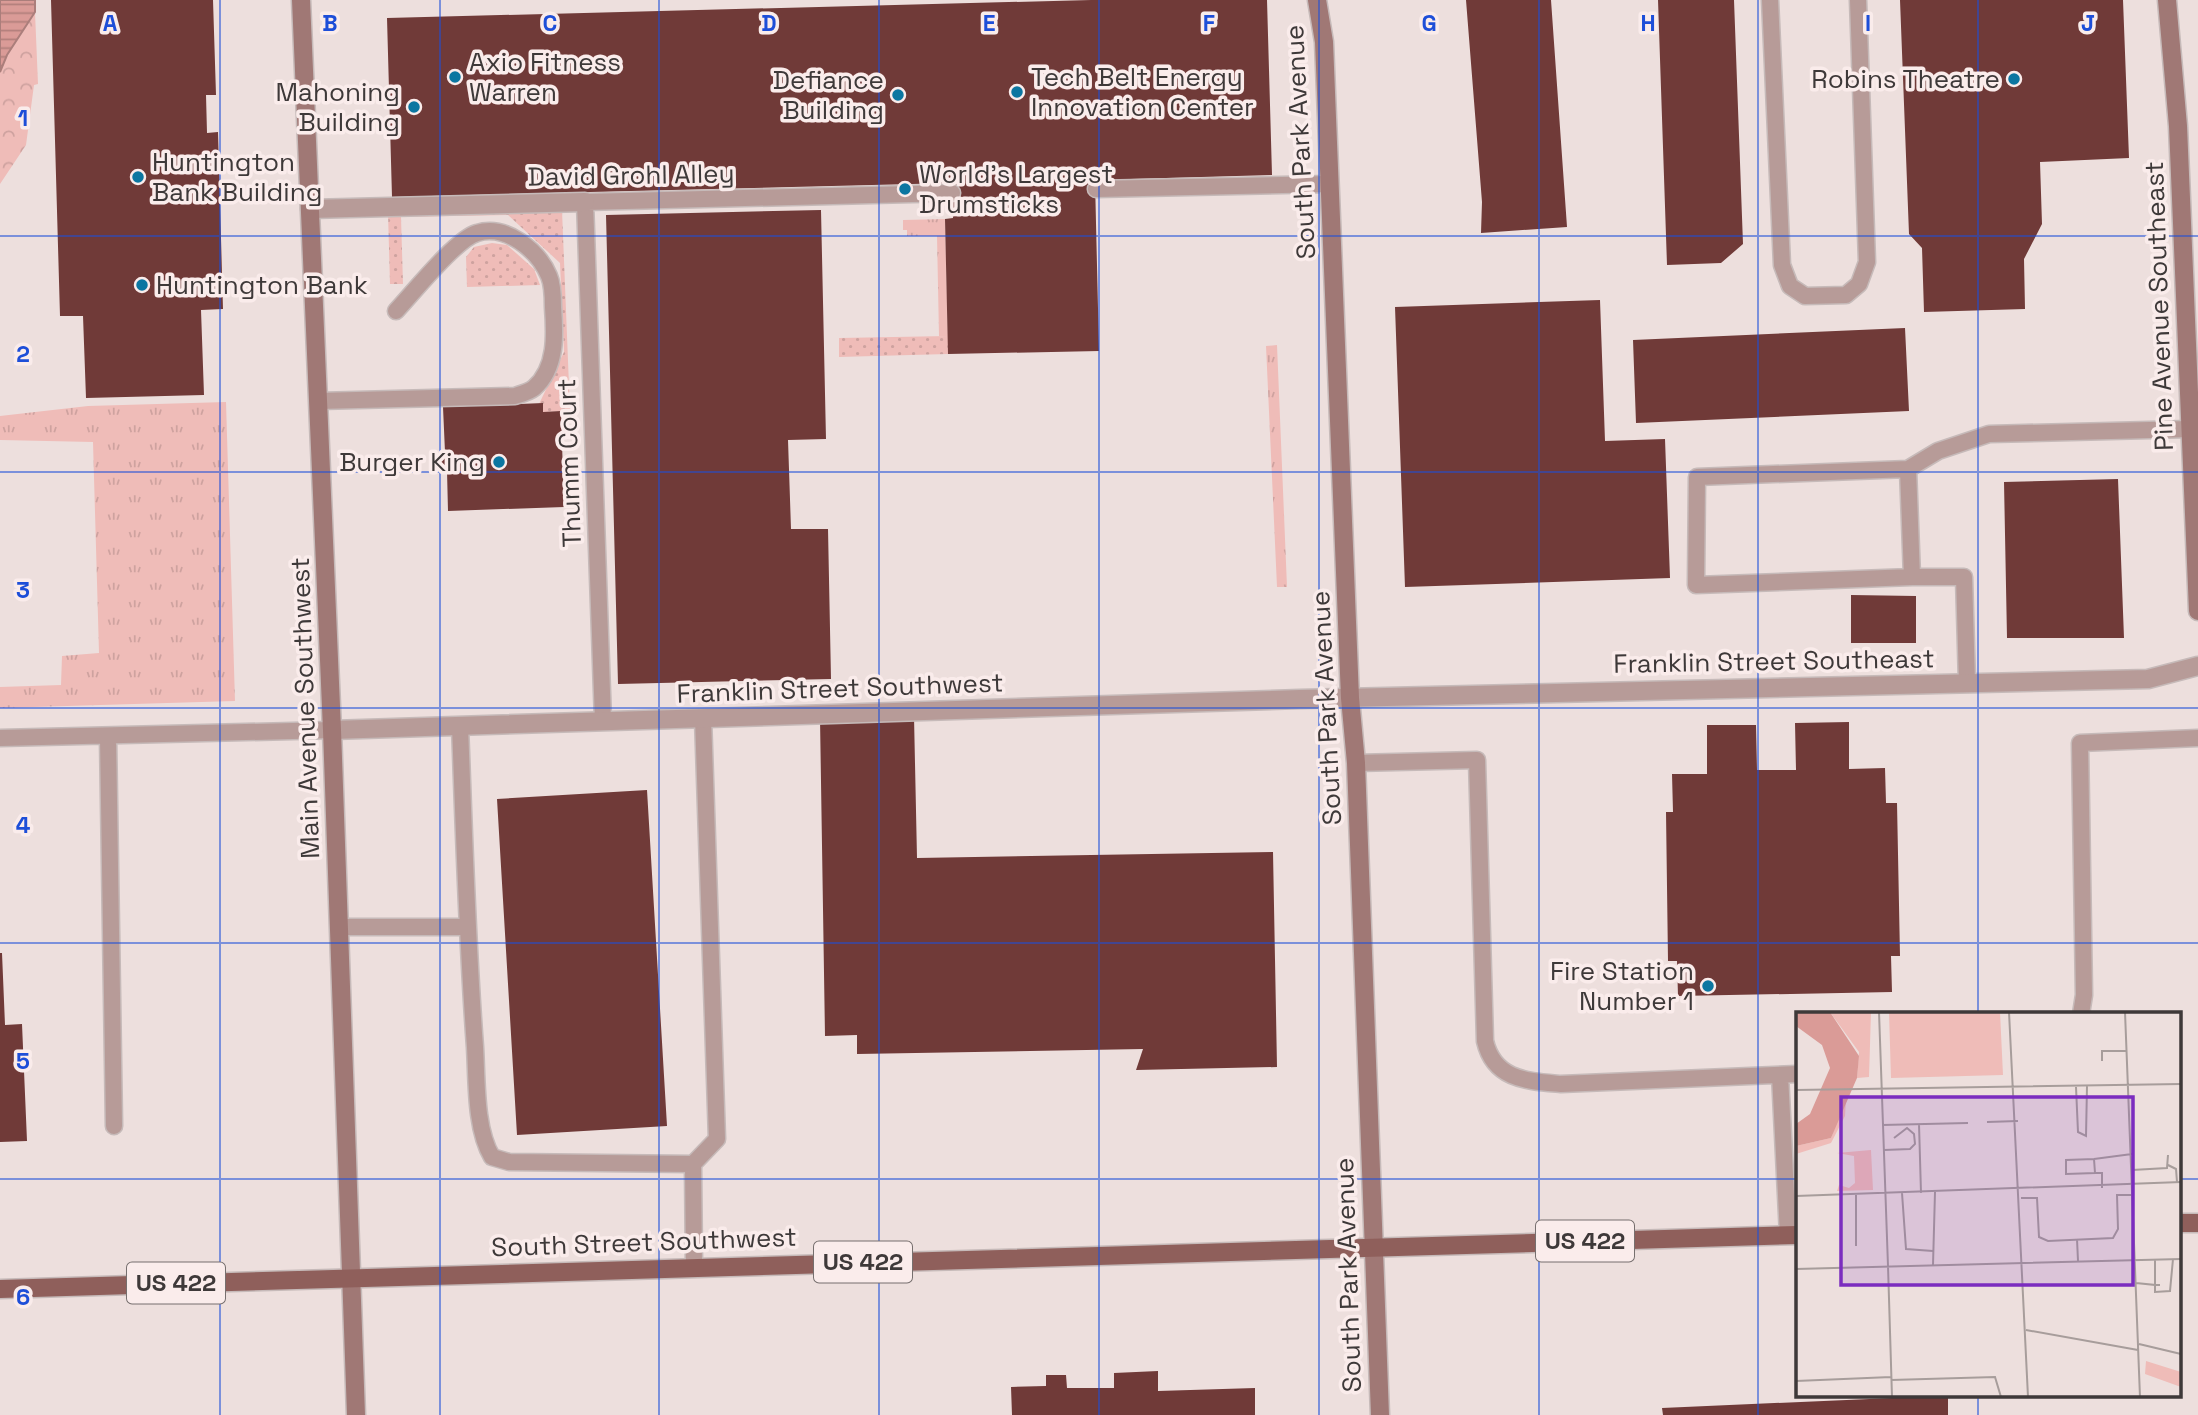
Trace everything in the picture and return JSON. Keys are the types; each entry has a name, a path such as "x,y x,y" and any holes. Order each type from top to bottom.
{"main road":[{"path":"2180,1223 2198,1223"},
{"name":"US 422","path":"1374,1247 1793,1235"},
{"name":"South Street Southwest","path":"0,1289 1374,1247"}],"street":[{"name":"Main Avenue Southwest","path":"301,0 340,927 356,1415"},
{"name":"South Park Avenue","path":"1317,0 1324,42 1350,698 1356,763 1380,1415"},
{"name":"Pine Avenue Southeast","path":"2167,0 2178,126 2198,611"},
{"name":"David Grohl Alley","path":"310,209 585,202"},
{"name":"Franklin Street Southeast","path":"1350,698 2148,679 2198,666"},
{"name":"Franklin Street Southwest","path":"332,730 1350,698"}],"lane":[{"path":"1770,0 1782,265 1790,286 1805,296 1846,295 1859,284 1867,262 1858,0"},
{"path":"1096,189 1330,184"},
{"name":"David Grohl Alley","path":"585,202 953,193"},
{"name":"Thumm Court","path":"585,202 603,721"},
{"path":"318,401 515,396 533,389 544,377 552,355 555,339 550,277 539,258 513,236 496,231 476,233 458,244 396,311"},
{"path":"1966,683 1964,577 1696,585 1697,477 1908,469 1938,451 1989,434 2189,429"},
{"path":"1908,469 1912,577"},
{"path":"694,1267 694,1164 717,1139 703,718"},
{"path":"460,726 467,926 478,1099 485,1146 492,1157 509,1162 694,1164"},
{"path":"0,738 332,730"},
{"path":"108,736 114,1126"},
{"path":"2081,1012 2084,995 2080,743 2198,738"},
{"path":"1356,763 1477,760 1485,1041 1488,1056 1499,1067 1522,1080 1560,1084 1796,1074"},
{"path":"340,927 467,926"},
{"path":"1780,1075 1793,1235"}],"green space":[{"path":"35,12 38,84 34,85 26,145 0,184 0,72 7,55"},
{"path":"562,210 570,411 543,412 543,404 539,404 564,352 560,263 508,215 401,217 403,284 390,284 388,213"},
{"path":"945,219 948,336 939,336 937,236 907,236 907,230 903,230 903,220"},
{"path":"492,243 507,245 534,269 540,285 467,287 466,257 474,247"},
{"path":"948,336 948,354 839,357 839,338"},
{"path":"1277,345 1287,587 1277,587 1266,346"},
{"path":"226,402 235,701 0,708 0,687 61,685 62,656 99,653 93,442 0,440 0,416 88,406"}],"shaded area":[{"path":"0,0 35,0 35,12 7,55 0,72"}],"building":[{"name":"Huntington Bank Building","path":"51,0 213,0 216,95 206,95 207,133 218,132 223,309 201,310 204,395 86,398 83,316 60,316"},
{"path":"1091,0 1267,0 1272,175 1095,180 1099,351 948,354 945,219 953,218 952,183 392,197 387,18"},
{"path":"1466,0 1551,0 1567,227 1481,233 1482,202"},
{"path":"1658,0 1734,0 1743,244 1721,263 1667,265"},
{"name":"Robins Theatre","path":"1900,0 2123,0 2129,158 2040,162 2042,224 2024,259 2025,309 1924,312 1922,248 1909,234"},
{"path":"821,210 826,439 788,440 791,529 828,529 831,679 618,684 606,215"},
{"path":"1600,300 1605,441 1665,439 1670,578 1405,587 1395,307"},
{"path":"1905,328 1909,411 1636,423 1633,340"},
{"name":"Burger King","path":"543,403 543,412 561,411 564,507 448,511 447,471 435,471 435,453 445,452 443,407"},
{"path":"2118,479 2124,638 2007,638 2004,482"},
{"path":"1851,595 1916,596 1916,643 1851,643"},
{"path":"914,716 917,858 1273,852 1277,1067 1136,1070 1143,1049 857,1054 857,1035 825,1036 820,718"},
{"path":"1849,722 1849,769 1885,768 1886,803 1897,803 1900,956 1891,956 1892,992 1678,996 1677,961 1668,961 1666,812 1673,812 1672,774 1707,774 1707,725 1756,725 1757,770 1796,770 1795,723"},
{"path":"647,790 667,1126 517,1135 497,799"},
{"path":"0,953 5,1025 22,1024 27,1141 0,1142"},
{"path":"1158,1371 1158,1391 1255,1388 1255,1415 1012,1415 1011,1387 1046,1386 1046,1375 1066,1375 1067,1388 1114,1388 1114,1373"},
{"path":"1948,1398 1948,1415 1663,1415 1662,1408"}],"place":[{"name":"Axio Fitness Warren","path":"455,77"},
{"name":"Robins Theatre","path":"2014,79"},
{"name":"Tech Belt Energy Innovation Center","path":"1017,92"},
{"name":"Defiance Building","path":"898,95"},
{"name":"Mahoning Building","path":"414,107"},
{"name":"Huntington Bank Building","path":"138,177"},
{"name":"World's Largest Drumsticks","path":"905,189"},
{"name":"Huntington Bank","path":"142,285"},
{"name":"Burger King","path":"499,462"},
{"name":"Fire Station Number 1","path":"1708,986"}]}
